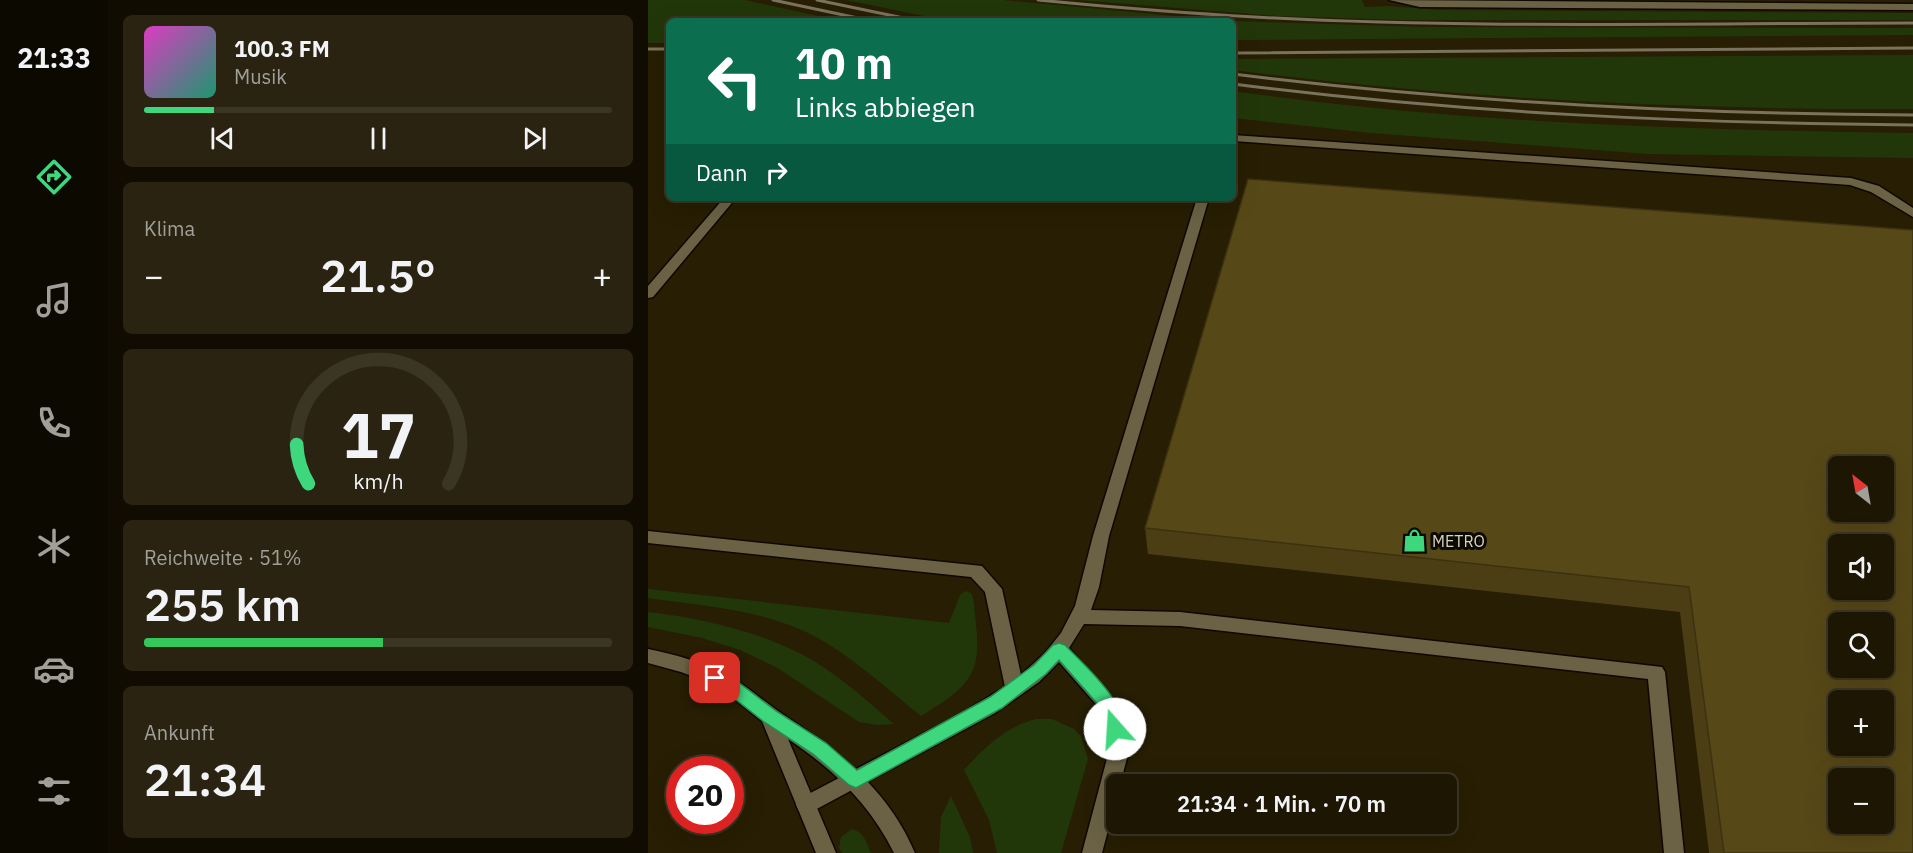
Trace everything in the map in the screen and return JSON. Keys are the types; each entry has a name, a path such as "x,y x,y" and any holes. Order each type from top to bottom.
{"street":[{"path":"1394,0 1420,4 1913,7"},
{"path":"1236,138 1851,182 1875,189 1913,213"},
{"path":"648,294 727,201"},
{"path":"806,805 970,718 1015,689 1040,669 1059,649 1080,617 1090,590 1101,536 1202,201"},
{"path":"648,537 975,571 993,589 1015,689"},
{"path":"1080,617 1180,618 1656,672 1674,853"},
{"path":"1059,649 1111,708 1119,751 1092,853"},
{"path":"648,656 669,661 715,678 732,687 770,717 819,748 856,780 884,814 905,853"},
{"path":"770,717 826,853"}],"green space":[{"path":"648,0 745,0 827,18 666,18 666,43 648,43"},
{"path":"846,0 1002,0 1197,18 933,18"},
{"path":"1077,0 1362,0 1365,7 1388,6 1438,10 1913,13 1913,20 1403,20 1279,16"},
{"path":"1236,21 1425,27 1913,28 1913,35 1236,40"},
{"path":"1913,55 1913,109 1657,105 1487,95 1236,70 1236,59"},
{"path":"1236,91 1402,111 1487,118 1657,127 1913,133 1913,158 1648,154 1371,133 1236,118"},
{"path":"648,589 949,623 960,595 965,591 971,593 973,597 977,655 974,668 957,691 921,716 846,656 797,628 743,612 648,598"},
{"path":"648,612 741,630 786,647 835,675 894,724 877,725 859,722 776,667 740,650 702,638 648,627"},
{"path":"1036,719 1052,719 1074,729 1081,736 1088,759 1061,853 997,853 989,820 964,770 996,739 1015,727"},
{"path":"951,796 970,837 973,853 939,853 941,817"},
{"path":"852,829 862,835 871,853 842,853 839,848 841,837"}],"building":[{"path":"1248,179 1913,230 1913,853 1724,853 1689,587 1145,528"}],"railway":[{"path":"773,0 858,18"},
{"path":"817,0 904,18"},
{"path":"1038,0 1146,10 1337,21 1584,24 1913,23"},
{"path":"1236,53 1913,48"},
{"path":"648,49 666,49"},
{"path":"1236,74 1403,92 1572,105 1742,112 1913,115"},
{"path":"1236,84 1403,102 1572,115 1742,122 1913,125"}],"place":[{"name":"METRO","path":"1414,541"}],"route":[{"path":"715,678 732,687 770,717 819,748 856,780 996,702 1040,669 1059,649 1111,708 1115,729"}]}
